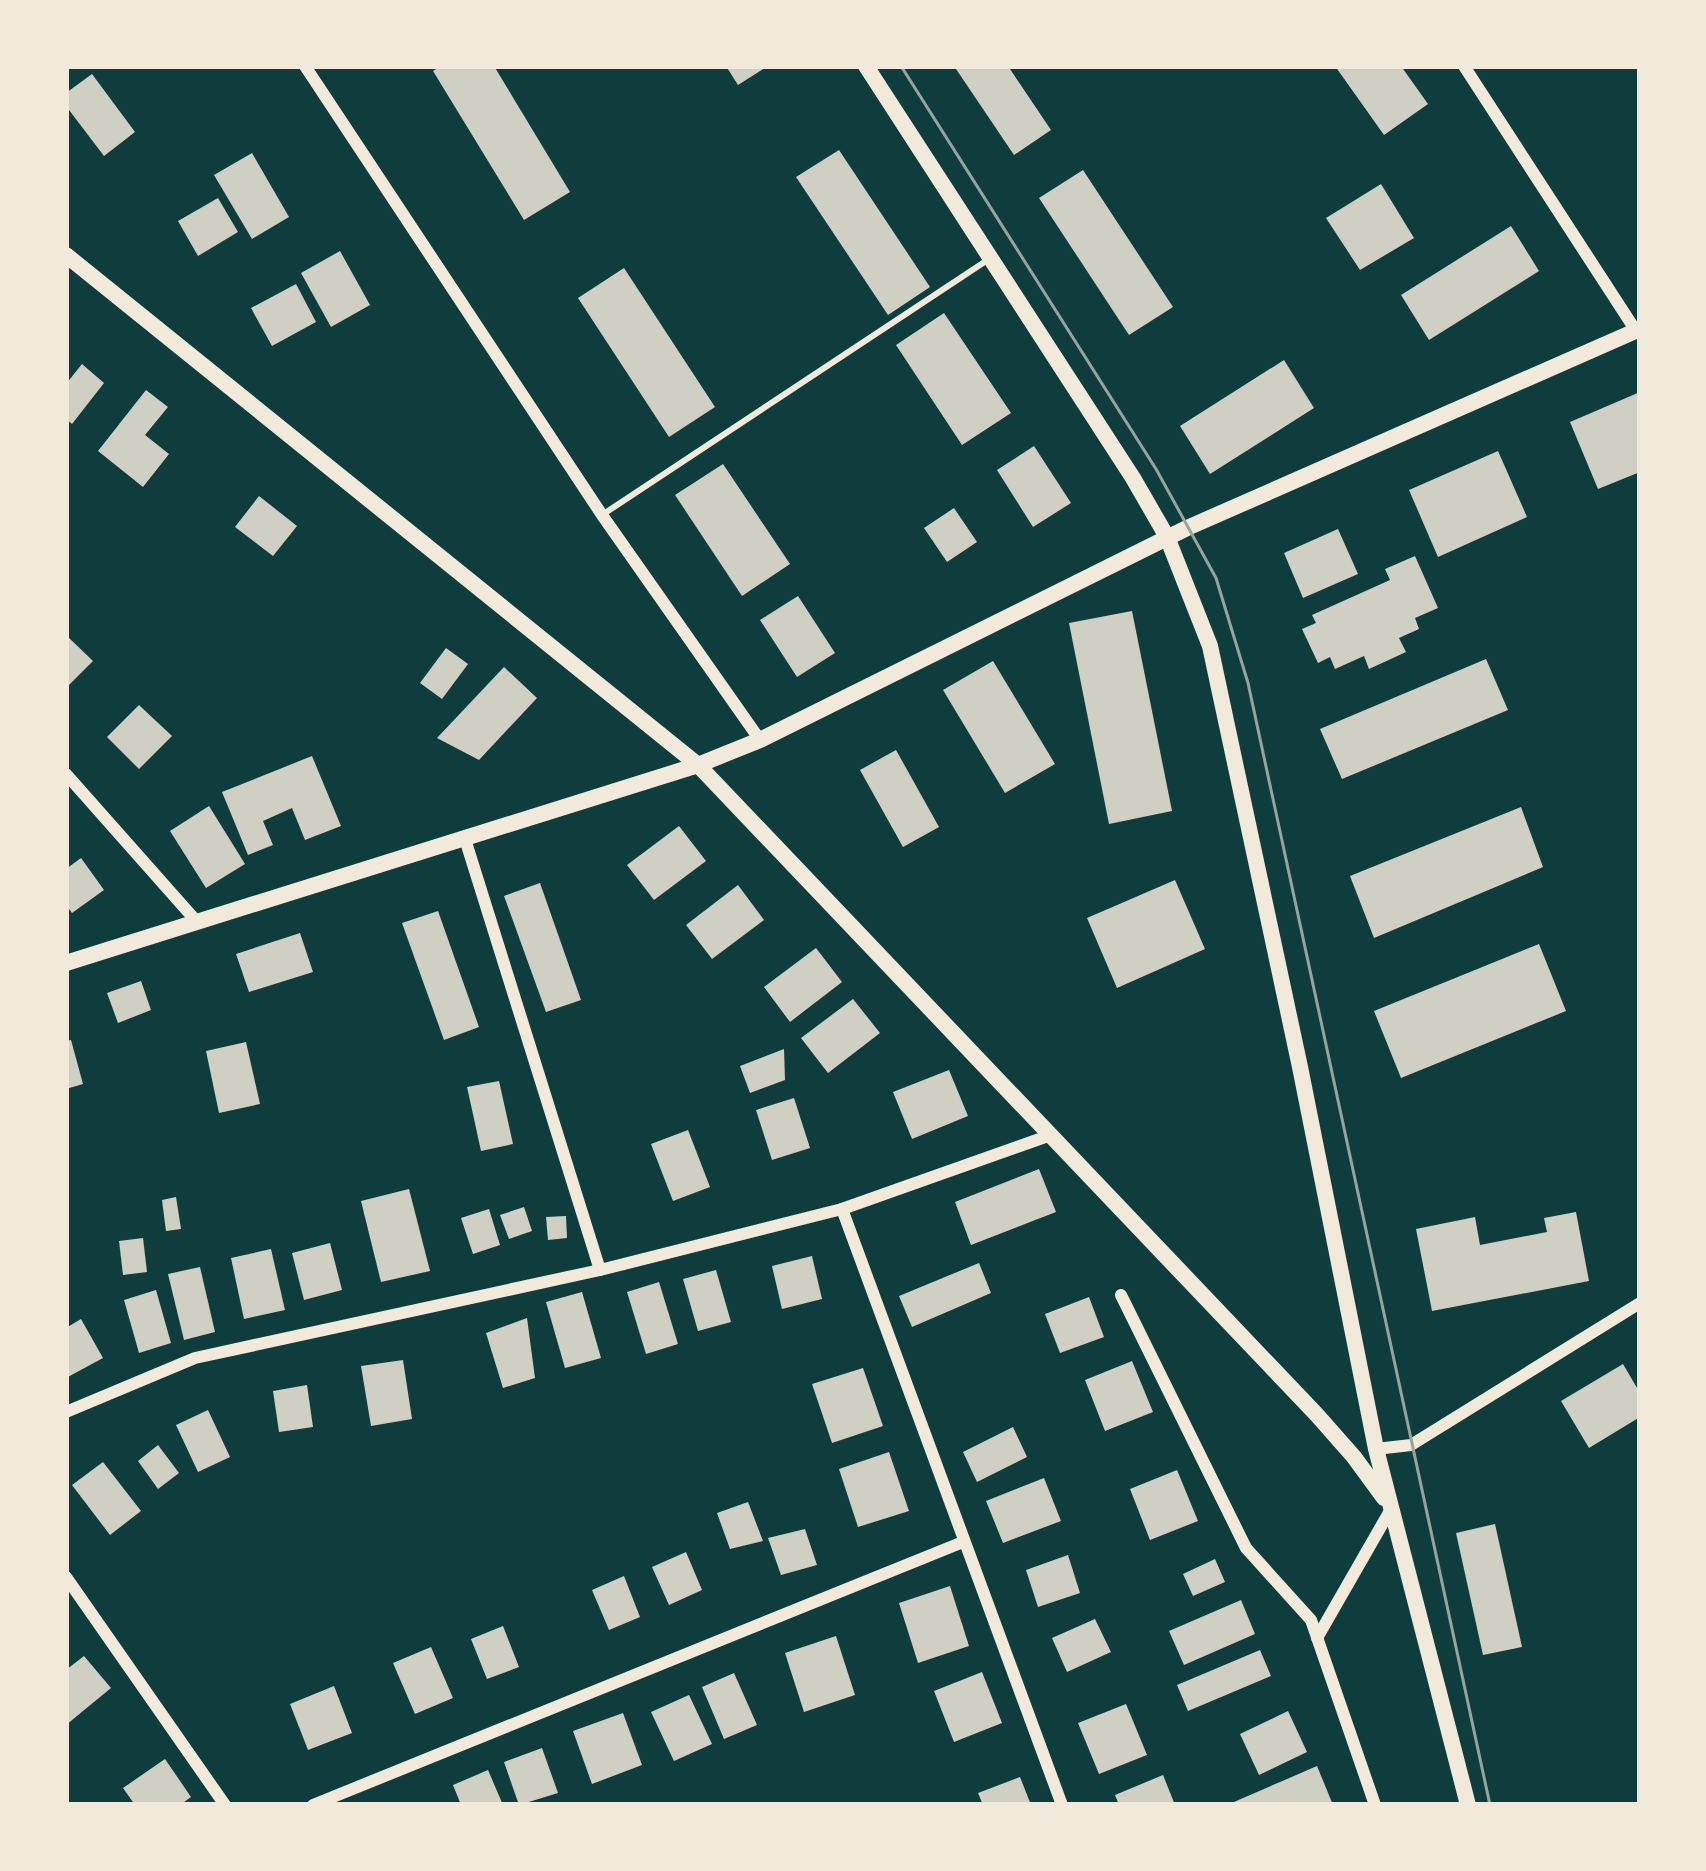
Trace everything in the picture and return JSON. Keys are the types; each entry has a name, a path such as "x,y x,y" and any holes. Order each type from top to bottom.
{"street":[{"path":"305,66 602,515 760,740"},
{"path":"866,66 1133,478 1167,538 1210,646 1376,1449 1468,1805"},
{"path":"66,963 698,765 760,740 1167,538 1638,330 1464,66"},
{"path":"66,255 698,765 1317,1415 1391,1509"},
{"path":"66,774 198,922"},
{"path":"465,839 600,1270"},
{"path":"66,1412 195,1358 600,1270 842,1209 1048,1136"},
{"path":"842,1209 1062,1805"},
{"path":"1121,1294 1246,1548 1311,1620 1376,1805"},
{"path":"1376,1449 1411,1445 1640,1304"},
{"path":"1317,1638 1391,1509"},
{"path":"313,1805 963,1542"},
{"path":"66,1577 225,1805"}],"lane":[{"path":"602,515 989,259"}],"building":[{"path":"441,66 494,66 570,192 524,220 433,71"},
{"path":"726,66 768,66 738,85"},
{"path":"954,66 1008,66 1051,130 1014,155"},
{"path":"1335,66 1401,66 1428,104 1384,135"},
{"path":"92,74 135,132 104,156 66,106 66,93"},
{"path":"839,150 930,287 888,315 796,177"},
{"path":"252,153 289,217 252,239 214,175"},
{"path":"1083,170 1173,307 1129,335 1039,198"},
{"path":"1381,184 1414,238 1360,270 1326,218"},
{"path":"218,198 238,232 198,256 178,221"},
{"path":"1511,226 1539,271 1429,340 1401,295"},
{"path":"340,251 370,305 331,327 301,273"},
{"path":"624,268 715,407 669,437 578,298"},
{"path":"296,284 316,322 272,346 251,308"},
{"path":"944,313 1011,413 962,445 896,345"},
{"path":"1284,360 1314,408 1210,474 1180,426"},
{"path":"82,364 104,383 72,424 66,419 66,384"},
{"path":"146,390 168,407 145,435 169,454 143,487 98,451"},
{"path":"1640,392 1640,472 1598,489 1570,422"},
{"path":"1034,446 1071,503 1033,527 997,470"},
{"path":"1498,451 1527,517 1438,557 1409,490"},
{"path":"723,464 790,564 742,596 675,495"},
{"path":"259,496 297,526 273,556 235,527"},
{"path":"954,508 977,542 947,562 924,528"},
{"path":"1338,529 1358,574 1303,598 1284,553"},
{"path":"1415,556 1438,608 1415,618 1419,629 1399,638 1406,652 1369,669 1364,656 1335,669 1330,657 1318,663 1302,629 1316,623 1312,615 1390,580 1385,569"},
{"path":"798,596 835,653 797,677 760,620"},
{"path":"1132,611 1172,811 1109,824 1069,623"},
{"path":"66,635 93,661 66,688"},
{"path":"446,648 468,664 442,699 420,683"},
{"path":"1486,659 1508,710 1342,779 1320,729"},
{"path":"993,661 1055,764 1005,793 943,690"},
{"path":"504,667 537,698 479,760 437,738"},
{"path":"139,705 172,736 139,769 107,737"},
{"path":"896,750 939,827 903,847 860,770"},
{"path":"312,756 341,826 305,840 292,808 263,821 273,845 248,855 222,792"},
{"path":"209,806 245,864 206,888 170,831"},
{"path":"1521,807 1543,867 1374,938 1350,876"},
{"path":"679,826 706,861 654,900 627,865"},
{"path":"81,858 104,890 72,913 66,905 66,869"},
{"path":"1175,880 1205,949 1117,988 1087,918"},
{"path":"540,883 581,1000 546,1012 504,896"},
{"path":"738,885 764,920 712,959 686,925"},
{"path":"438,911 479,1027 444,1040 402,923"},
{"path":"300,933 313,972 249,992 236,954"},
{"path":"1539,944 1566,1011 1401,1078 1374,1011"},
{"path":"816,948 842,982 790,1022 764,987"},
{"path":"141,981 151,1010 118,1023 107,993"},
{"path":"853,999 880,1033 828,1073 801,1038"},
{"path":"71,1040 83,1084 66,1089 66,1041"},
{"path":"246,1042 260,1104 219,1113 206,1051"},
{"path":"784,1049 785,1080 750,1093 740,1066"},
{"path":"949,1070 968,1116 912,1139 893,1092"},
{"path":"499,1081 513,1144 481,1151 467,1087"},
{"path":"794,1098 810,1148 772,1160 756,1110"},
{"path":"688,1130 710,1187 673,1201 651,1144"},
{"path":"1039,1169 1056,1212 971,1245 955,1202"},
{"path":"409,1189 430,1271 381,1282 361,1201"},
{"path":"176,1197 181,1229 166,1231 162,1200"},
{"path":"524,1207 532,1231 509,1239 500,1215"},
{"path":"489,1209 500,1245 473,1254 461,1218"},
{"path":"1576,1212 1589,1281 1432,1311 1416,1229 1475,1217 1480,1245 1547,1232 1544,1218"},
{"path":"566,1216 567,1238 548,1240 546,1217"},
{"path":"143,1238 147,1272 123,1275 119,1241"},
{"path":"330,1243 342,1290 304,1300 292,1253"},
{"path":"271,1249 285,1310 244,1319 231,1258"},
{"path":"812,1256 822,1299 782,1309 772,1266"},
{"path":"979,1263 991,1293 912,1327 899,1296"},
{"path":"200,1267 215,1332 184,1340 168,1274"},
{"path":"716,1270 731,1322 698,1331 683,1279"},
{"path":"659,1282 678,1344 646,1354 627,1292"},
{"path":"156,1290 171,1343 139,1353 124,1300"},
{"path":"582,1292 601,1358 565,1368 546,1302"},
{"path":"1089,1297 1104,1337 1060,1353 1045,1314"},
{"path":"527,1318 535,1378 503,1388 486,1333"},
{"path":"81,1319 103,1358 66,1378 66,1328"},
{"path":"403,1360 412,1419 371,1426 361,1366"},
{"path":"1132,1361 1153,1412 1105,1431 1085,1380"},
{"path":"1623,1364 1640,1393 1640,1417 1589,1448 1561,1401"},
{"path":"863,1368 883,1426 832,1443 812,1384"},
{"path":"307,1385 313,1427 279,1432 273,1391"},
{"path":"208,1410 230,1457 198,1472 176,1425"},
{"path":"1013,1427 1027,1457 977,1482 963,1452"},
{"path":"158,1445 179,1473 158,1489 138,1461"},
{"path":"889,1452 909,1511 858,1527 839,1469"},
{"path":"103,1462 141,1511 110,1535 72,1485"},
{"path":"1177,1470 1198,1521 1150,1540 1130,1489"},
{"path":"1044,1478 1061,1521 1003,1543 986,1501"},
{"path":"748,1502 763,1541 730,1549 717,1513"},
{"path":"1495,1524 1522,1647 1483,1655 1456,1533"},
{"path":"805,1529 817,1565 781,1575 768,1538"},
{"path":"686,1552 702,1590 669,1605 652,1567"},
{"path":"1068,1555 1080,1593 1038,1607 1026,1570"},
{"path":"1215,1559 1225,1582 1193,1596 1183,1574"},
{"path":"624,1576 640,1617 609,1630 592,1590"},
{"path":"950,1586 969,1646 918,1663 899,1603"},
{"path":"1241,1600 1255,1634 1184,1665 1169,1631"},
{"path":"1095,1619 1111,1652 1067,1672 1052,1638"},
{"path":"503,1626 519,1667 487,1679 471,1639"},
{"path":"836,1636 855,1695 804,1712 785,1653"},
{"path":"431,1647 453,1698 415,1714 393,1663"},
{"path":"1260,1650 1271,1676 1188,1711 1177,1685"},
{"path":"84,1656 111,1688 66,1725 66,1670"},
{"path":"982,1672 1002,1723 954,1742 934,1691"},
{"path":"734,1673 757,1725 724,1739 702,1687"},
{"path":"334,1686 352,1733 308,1750 290,1704"},
{"path":"689,1695 712,1744 674,1761 651,1712"},
{"path":"1126,1704 1147,1755 1099,1774 1078,1723"},
{"path":"1288,1711 1307,1752 1259,1775 1240,1734"},
{"path":"623,1713 642,1765 592,1784 573,1731"},
{"path":"542,1748 558,1793 519,1805 504,1762"},
{"path":"165,1759 191,1797 180,1805 135,1805 123,1788"},
{"path":"1317,1766 1333,1805 1227,1805"},
{"path":"488,1770 503,1805 461,1805 453,1785"},
{"path":"1163,1775 1175,1805 1119,1805 1115,1795"},
{"path":"1020,1777 1031,1805 983,1805 978,1793"}],"tram line":[{"path":"901,66 1156,469 1216,578 1248,683 1490,1805"}]}
